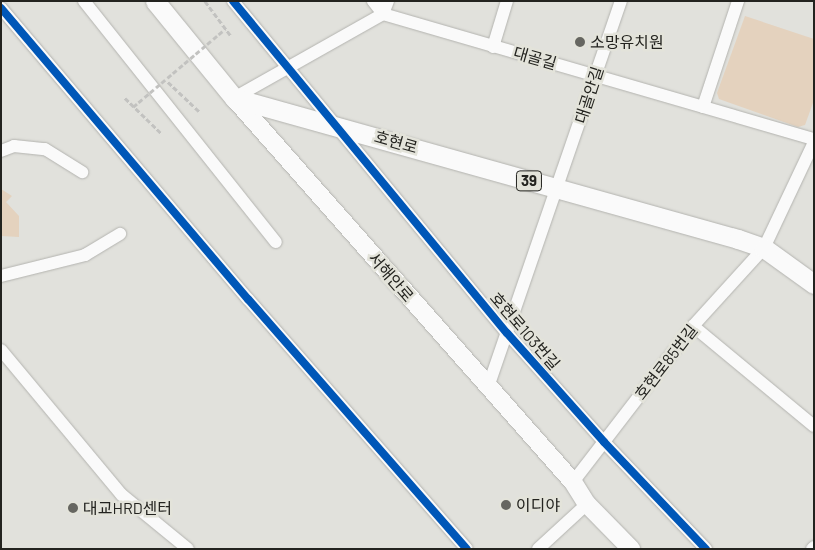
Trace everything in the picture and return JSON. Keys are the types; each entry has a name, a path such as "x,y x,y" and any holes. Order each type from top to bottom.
{"main road":[{"name":"서해안로","path":"155,1 234,98 573,482 587,504 631,549"},
{"name":"호현로","path":"234,98 332,124 764,248 814,284"}],"street":[{"path":"84,1 276,242"},
{"name":"호현로103번길","path":"232,1 290,66 332,124 507,333 604,442 706,549"},
{"path":"373,1 385,7"},
{"path":"493,46 507,1"},
{"name":"대골안길","path":"558,189 621,1"},
{"path":"703,106 738,1"},
{"path":"234,98 385,7"},
{"name":"대골길","path":"385,7 493,46 703,106 814,141"},
{"path":"1,8 248,298 467,549"},
{"name":"호현로85번길","path":"573,482 693,326 764,248 814,141"},
{"path":"1,151 14,146 45,148 82,172"},
{"path":"488,386 558,189"},
{"path":"1,276 52,266 85,255 120,234"},
{"path":"693,326 814,426"},
{"path":"1,350 122,495 188,549"},
{"path":"538,549 587,504"}],"path":[{"path":"205,1 231,36"},
{"path":"133,107 225,29"},
{"path":"165,79 200,112"},
{"path":"125,98 161,133"}],"shaded area":[{"path":"745,16 814,39 814,100 805,125 798,127 719,99 717,93"},
{"path":"1,189 12,196 6,202 19,216 19,237 1,236"}],"cycle path":[{"path":"233,1 507,333 604,442 706,549"},
{"path":"1,8 248,299 467,549"}],"place":[{"name":"소망유치원","path":"580,42"},
{"name":"이디야","path":"506,505"},
{"name":"대교HRD센터","path":"73,508"}]}
